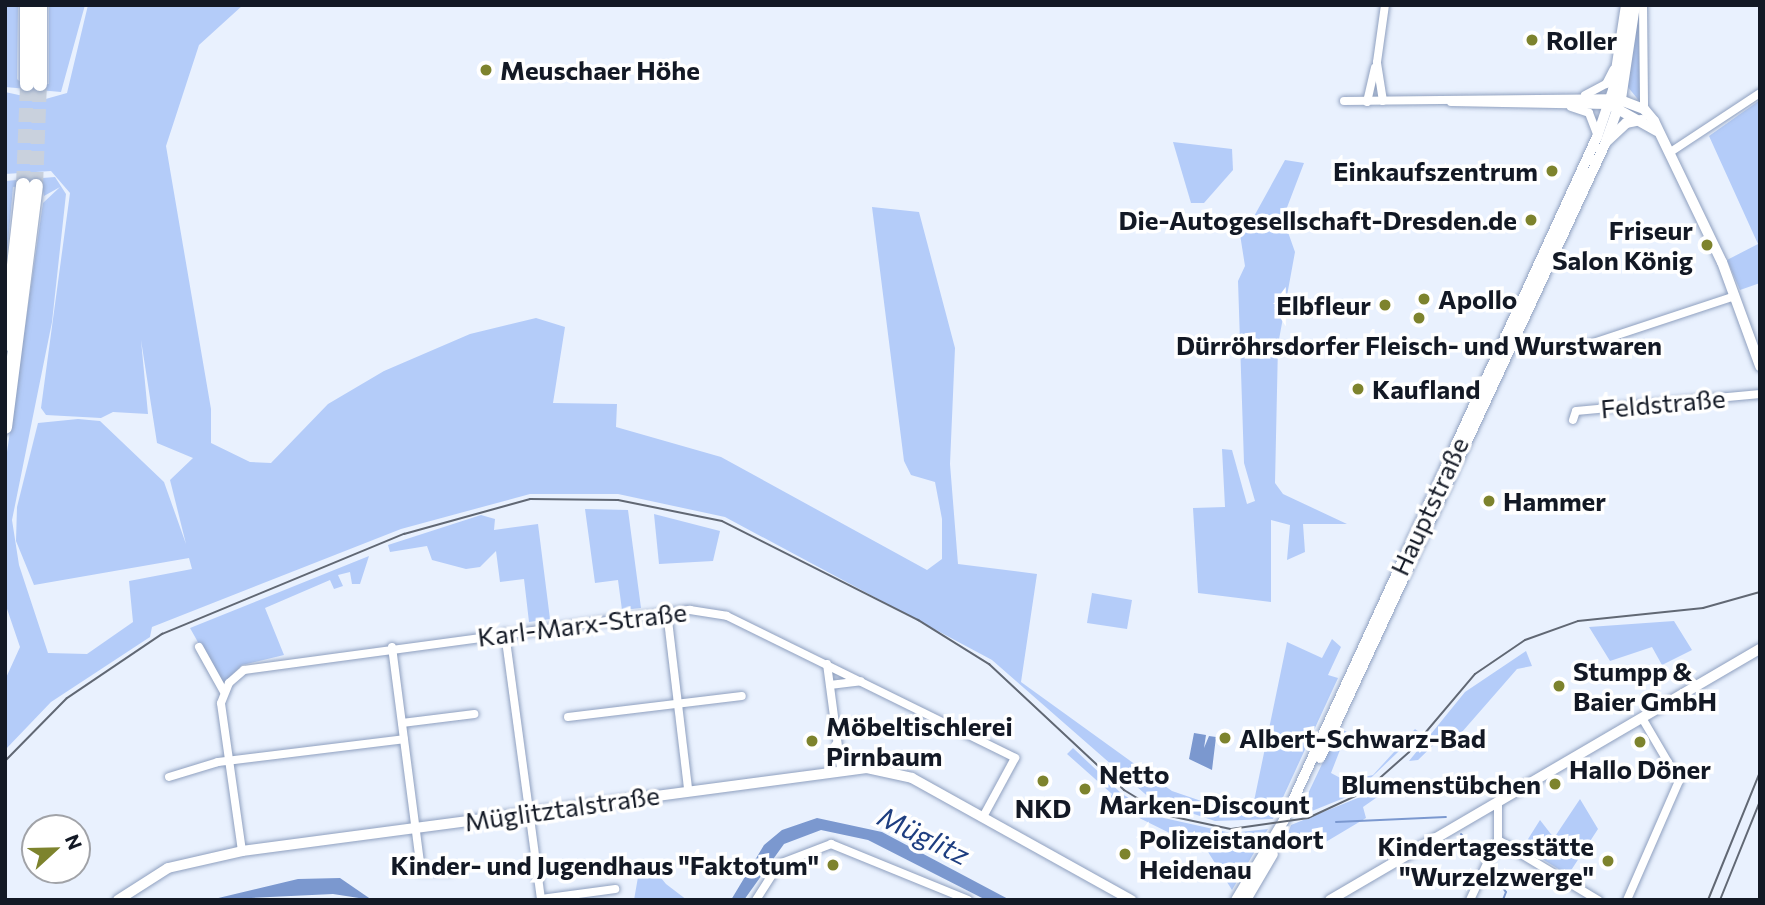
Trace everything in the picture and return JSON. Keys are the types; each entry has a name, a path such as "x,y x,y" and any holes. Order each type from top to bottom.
{"highway":[{"path":"27,5 33,84 40,5"},
{"path":"5,344 29,186 5,427"}],"main road":[{"path":"1614,102 1626,5"},
{"path":"1614,102 1635,5"},
{"name":"Hauptstraße","path":"1246,900 1371,650 1601,140 1614,102"},
{"name":"Hauptstraße","path":"1236,900 1284,820 1601,140"},
{"name":"Müglitztalstraße","path":"118,900 168,868 242,851 529,814 841,769 890,770 984,815 1131,900"}],"street":[{"path":"1367,102 1377,62 1385,5"},
{"path":"1643,5 1643,115"},
{"path":"1578,96 1606,84 1622,40"},
{"path":"1377,62 1383,101"},
{"path":"1669,153 1760,93"},
{"path":"1344,101 1578,96 1614,102 1643,115 1659,133 1669,153 1735,296 1760,366"},
{"path":"1431,100 1554,104 1614,102"},
{"path":"1554,104 1589,113 1601,140 1643,115"},
{"path":"1587,345 1735,296"},
{"name":"Feldstraße","path":"1573,420 1576,411 1760,394"},
{"path":"667,612 688,789"},
{"name":"Karl-Marx-Straße","path":"224,692 253,667 667,612 727,616 1015,758 984,815"},
{"path":"505,633 541,899 615,889"},
{"path":"199,647 224,692 229,761 242,851"},
{"path":"392,647 421,871 451,871"},
{"path":"1330,900 1760,649"},
{"path":"827,664 841,769"},
{"path":"830,685 861,681"},
{"path":"568,717 741,696"},
{"path":"402,723 474,714"},
{"path":"1627,900 1679,781 1642,718"},
{"path":"169,777 229,761 404,739"},
{"path":"1470,900 1498,840 1498,803"},
{"path":"1498,840 1598,900"},
{"path":"756,900 779,864 831,844 968,900"}],"shaded area":[{"path":"5,5 18,5 17,79 25,86 49,84 49,5 85,5 61,92 5,87"},
{"path":"88,5 243,5 199,45 166,146 211,409 211,443 250,462 271,463 328,404 384,371 470,334 536,318 565,327 553,403 617,404 616,427 721,457 927,570 942,559 942,519 935,482 911,475 904,461 872,207 919,212 955,348 950,464 958,564 1037,574 1021,682 1172,791 1213,805 1253,806 1287,642 1322,658 1332,639 1341,647 1328,675 1338,678 1273,819 1215,821 1152,800 992,660 725,517 618,494 530,494 401,529 152,627 150,637 51,702 5,750 5,680 20,647 5,603 5,466 43,203 60,187 44,196 42,185 13,187 5,277 5,181 55,177 66,194 52,322 12,520 19,565 48,653 87,654 133,622 129,581 192,569 189,558 34,585 16,541 17,507 38,423 78,419 100,421 164,482 186,544 170,480 193,458 157,443 141,340 148,414 113,412 101,418 46,415 41,408 70,193 51,171 5,174 5,92 42,100 67,93"},
{"path":"1640,5 1639,41 1641,103 1627,86"},
{"path":"1760,100 1760,283 1740,290 1727,260 1758,244 1709,136"},
{"path":"1173,142 1232,149 1233,170 1204,203 1191,203"},
{"path":"1285,160 1304,163 1283,218 1295,252 1278,345 1275,483 1283,494 1347,524 1303,524 1305,552 1287,560 1290,525 1271,520 1271,602 1198,593 1193,508 1225,507 1222,449 1232,450 1247,504 1255,501 1244,463 1238,281 1245,266 1239,228 1252,220"},
{"path":"585,509 628,510 641,608 622,610 618,580 595,583"},
{"path":"654,514 720,531 713,561 659,564"},
{"path":"481,515 495,519 494,530 538,524 550,619 529,622 524,579 500,582 496,551 480,567 466,569 432,560 427,546 390,552 388,545"},
{"path":"369,556 360,584 352,584 350,572 338,575 343,586 334,589 330,580 265,608 284,655 242,665 222,685 190,628"},
{"path":"1092,593 1132,600 1127,629 1087,623"},
{"path":"1674,621 1692,650 1662,665 1652,647 1610,661 1589,627"},
{"path":"1526,651 1532,666 1517,669 1462,732 1447,732 1418,760 1409,761 1465,692"},
{"path":"1339,728 1347,732 1331,773 1346,781 1373,775 1415,729 1419,732 1354,794 1297,817"},
{"path":"1194,733 1206,735 1204,748 1209,736 1216,737 1212,770 1189,759"},
{"path":"1073,748 1122,794 1164,818 1231,833 1268,829 1232,890 1208,852 1107,802 1112,794 1067,754"},
{"path":"1380,789 1383,793 1363,807 1366,818 1319,846 1313,836 1288,833 1291,825"},
{"path":"1580,799 1598,829 1568,875 1523,847 1540,820 1554,838"},
{"path":"817,818 882,832 1010,900 986,900 868,840 821,830 784,844 744,900 731,900 764,845 782,830"},
{"path":"657,873 666,884 687,900 634,900 638,877"},
{"path":"340,878 372,900 333,894 210,900 298,879"}],"waterway":[{"path":"1336,822 1446,817"},
{"path":"1461,834 1484,860"},
{"path":"1489,867 1506,892 1503,900"}],"tunnel":[{"path":"23,185 27,84"},
{"path":"36,186 40,84"}],"railway":[{"path":"5,761 67,698 162,634 404,534 530,499 618,500 722,521 918,620 989,664 1124,790 1165,815 1231,829 1308,818 1364,792 1409,752 1475,674 1525,640 1578,621 1703,608 1760,592"},
{"path":"1708,900 1760,772"},
{"path":"1720,900 1760,801"}],"place":[{"name":"Roller","path":"1532,40"},
{"name":"Meuschaer Höhe","path":"486,70"},
{"name":"Einkaufszentrum","path":"1552,171"},
{"name":"Die-Autogesellschaft-Dresden.de","path":"1531,220"},
{"name":"Friseur Salon König","path":"1707,245"},
{"name":"Apollo","path":"1424,299"},
{"name":"Elbfleur","path":"1385,305"},
{"name":"Dürröhrsdorfer Fleisch- und Wurstwaren","path":"1419,318"},
{"name":"Kaufland","path":"1358,389"},
{"name":"Hammer","path":"1489,501"},
{"name":"Stumpp & Baier GmbH","path":"1559,686"},
{"name":"Albert-Schwarz-Bad","path":"1225,738"},
{"name":"Möbeltischlerei Pirnbaum","path":"812,741"},
{"name":"Hallo Döner","path":"1640,742"},
{"name":"NKD","path":"1043,781"},
{"name":"Blumenstübchen","path":"1555,784"},
{"name":"Netto Marken-Discount","path":"1085,789"},
{"name":"Polizeistandort Heidenau","path":"1125,854"},
{"name":"Kindertagesstätte \"Wurzelzwerge\"","path":"1608,861"},
{"name":"Kinder- und Jugendhaus \"Faktotum\"","path":"833,865"}],"water label":[{"name":"Müglitz","path":"924,835"}]}
